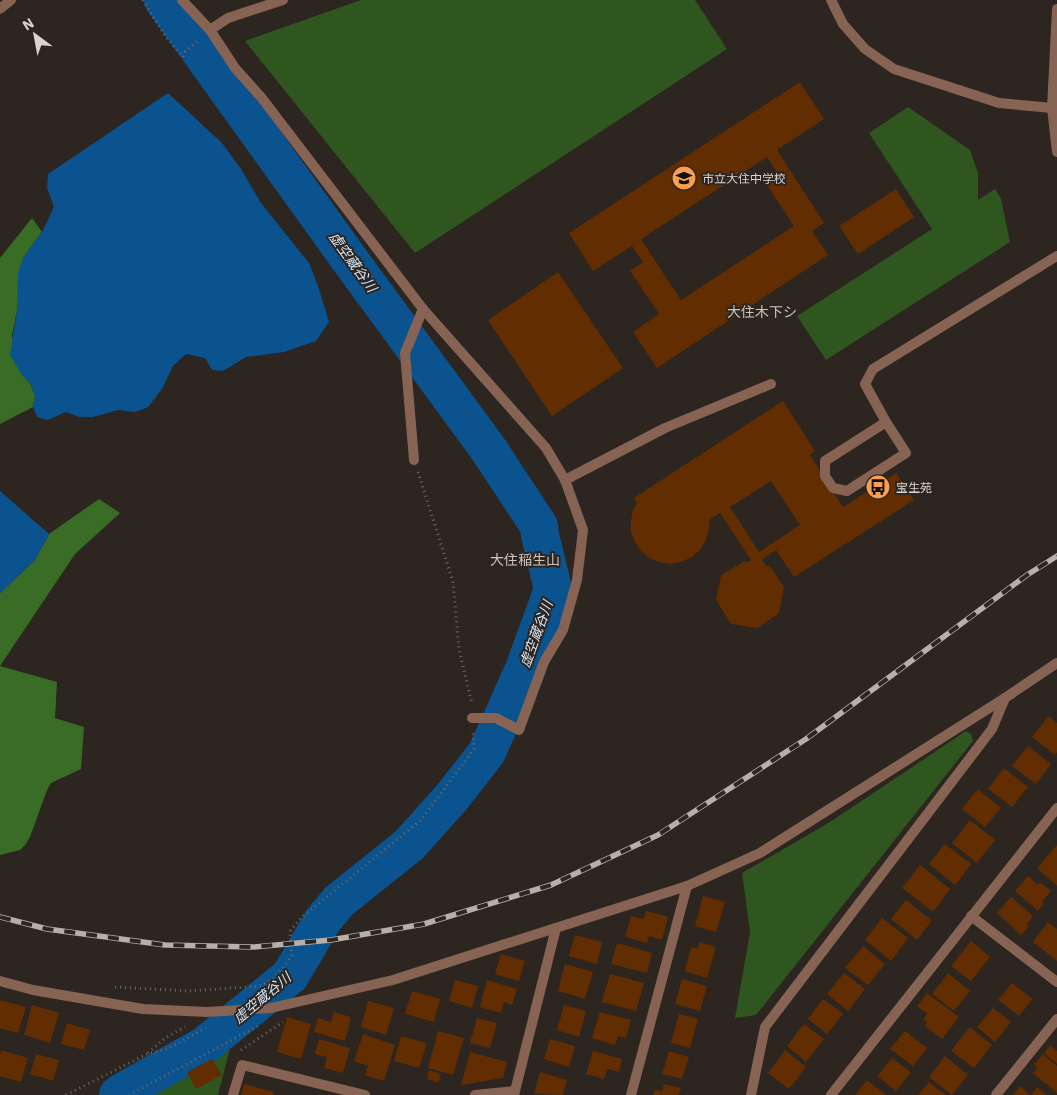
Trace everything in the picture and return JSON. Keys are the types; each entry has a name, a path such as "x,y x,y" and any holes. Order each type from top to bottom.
{"street":[{"path":"0,9 11,0"},
{"path":"182,0 206,34 261,97 424,310 546,448 565,480 583,530 577,580 563,630 544,662 519,730 496,718 472,718"},
{"path":"206,34 228,18 283,0"},
{"path":"831,0 843,24 865,49 894,69 999,103 1052,108"},
{"path":"1057,9 1052,108 1057,152"},
{"path":"886,422 825,461 824,476 833,488 847,491 906,453 865,384 873,369 1057,256"},
{"path":"414,460 404,353 424,310"},
{"path":"565,480 665,428 771,384"},
{"path":"0,981 33,990 143,1009 207,1012 271,1008 393,980 687,886 760,853 1057,663"},
{"path":"751,1095 765,1027 992,729 1005,698"},
{"path":"830,1095 1057,808"},
{"path":"631,1095 687,886"},
{"path":"971,916 1057,982"},
{"path":"475,1095 515,1093 556,928"},
{"path":"996,1095 1057,1019"},
{"path":"233,1095 242,1065 364,1095"}],"path":[{"path":"143,0 165,36 183,57 185,52 206,34"},
{"path":"113,987 189,991 261,986 274,978 292,955 290,931 301,918 421,820 474,749 472,703 459,649 453,582 414,460"},
{"path":"242,1065 238,1052 287,1019 295,1003"},
{"path":"129,1095 264,1022 271,1008"},
{"path":"66,1095 147,1054 167,1049 211,1025 227,1011"},
{"path":"147,1054 164,1038 196,1021 207,1012"}],"green space":[{"path":"361,0 695,0 727,49 415,253 245,41"},
{"path":"908,107 970,150 978,173 978,200 995,189 1001,199 1010,242 826,360 797,316 932,229 869,133"},
{"path":"32,218 42,232 23,258 12,336 20,372 31,385 35,396 33,407 0,424 0,258"},
{"path":"99,499 120,513 75,554 0,666 0,593 35,560 49,534"},
{"path":"0,666 57,682 55,718 84,727 81,769 51,783 30,837 25,845 20,850 0,855"},
{"path":"966,731 971,734 973,741 756,1015 735,1018 750,932 742,873 830,822"},
{"path":"230,1048 218,1095 140,1095"}],"water":[{"path":"168,93 222,143 241,169 261,203 309,263 329,322 316,341 284,352 246,357 223,371 212,370 205,358 186,354 173,366 162,389 148,407 135,412 118,410 93,417 79,417 66,412 48,420 37,417 33,407 35,396 31,385 20,372 10,355 17,310 18,274 23,258 42,232 54,207 47,188 48,174"},
{"path":"0,491 49,534 35,560 0,593"}],"building":[{"path":"800,82 824,119 777,150 824,223 812,231 828,255 657,368 633,332 659,314 630,271 643,262 632,246 593,271 569,233","holes":["767,157 776,171 763,179 794,226 681,300 641,239"]},
{"path":"896,189 914,217 858,254 839,226"},
{"path":"558,272 623,368 552,416 488,320"},
{"path":"783,401 815,451 810,455 843,507 896,473 914,500 794,577 776,550 762,560 766,566 770,566 784,587 779,613 757,628 731,624 716,600 721,575 745,561 751,560 720,513 709,520 706,540 700,550 692,557 670,564 649,558 635,542 631,532 633,510 637,503 634,498","holes":["771,481 800,525 759,552 730,507"]},
{"path":"1049,716 1057,723 1057,752 1055,755 1032,737"},
{"path":"1028,746 1051,764 1036,784 1012,766"},
{"path":"1004,768 1028,787 1012,807 988,789"},
{"path":"978,789 1001,808 985,827 962,809"},
{"path":"970,820 995,840 977,863 952,843"},
{"path":"945,844 971,864 955,885 929,864"},
{"path":"1057,845 1057,886 1037,868"},
{"path":"920,865 950,889 933,912 902,888"},
{"path":"1028,876 1038,885 1040,882 1051,891 1042,902 1044,904 1038,911 1015,891"},
{"path":"703,896 725,902 716,932 695,926"},
{"path":"1011,897 1033,916 1027,924 1029,926 1021,935 997,913"},
{"path":"906,900 932,921 917,940 891,919"},
{"path":"646,911 668,917 662,940 649,936 647,943 625,937 631,916 644,919"},
{"path":"882,918 908,938 891,961 865,940"},
{"path":"1048,922 1057,929 1057,961 1033,942"},
{"path":"575,935 602,942 597,964 569,956"},
{"path":"971,941 990,957 971,981 951,966"},
{"path":"699,942 716,947 707,978 685,971 691,947 698,949"},
{"path":"617,943 652,953 647,973 611,964"},
{"path":"863,946 885,964 868,985 845,968"},
{"path":"501,954 525,961 519,981 495,974"},
{"path":"565,964 593,972 585,999 558,991"},
{"path":"844,973 865,989 848,1011 827,994"},
{"path":"948,973 970,991 954,1011 932,994"},
{"path":"610,974 644,983 636,1011 602,1002"},
{"path":"682,979 707,986 700,1011 675,1004"},
{"path":"455,980 478,986 472,1008 449,1001"},
{"path":"487,980 517,989 512,1005 504,1002 501,1013 480,1007"},
{"path":"1012,983 1033,999 1019,1016 998,1000"},
{"path":"412,991 440,999 434,1022 405,1014"},
{"path":"927,993 959,1017 942,1039 925,1026 927,1022 923,1020 927,1014 917,1006"},
{"path":"823,999 843,1014 827,1034 808,1019"},
{"path":"0,1000 26,1007 18,1033 0,1028"},
{"path":"368,1001 394,1008 386,1035 361,1027"},
{"path":"32,1005 59,1013 50,1043 24,1035"},
{"path":"564,1005 586,1011 579,1037 557,1030"},
{"path":"993,1008 1011,1022 995,1042 977,1027"},
{"path":"334,1012 351,1017 345,1041 314,1032 318,1018 331,1022"},
{"path":"600,1012 631,1020 626,1038 618,1036 615,1045 592,1038"},
{"path":"679,1014 698,1019 690,1048 671,1043"},
{"path":"287,1017 311,1024 301,1059 277,1052"},
{"path":"477,1018 497,1023 490,1048 470,1043"},
{"path":"67,1023 90,1030 84,1050 61,1044"},
{"path":"804,1024 824,1039 806,1062 787,1046"},
{"path":"970,1027 992,1045 974,1068 951,1051"},
{"path":"438,1031 464,1038 453,1075 428,1068"},
{"path":"905,1031 927,1048 913,1066 890,1049"},
{"path":"363,1034 395,1045 384,1081 365,1075 368,1066 354,1061"},
{"path":"401,1036 427,1043 419,1068 394,1061"},
{"path":"319,1039 350,1048 343,1073 324,1068 327,1057 315,1054"},
{"path":"550,1039 575,1046 569,1067 544,1059"},
{"path":"1050,1045 1057,1051 1057,1064 1044,1053"},
{"path":"1,1050 28,1058 21,1082 0,1076"},
{"path":"785,1050 806,1067 789,1089 768,1073"},
{"path":"593,1051 622,1059 619,1072 607,1069 604,1079 586,1074"},
{"path":"669,1051 689,1057 682,1079 662,1074"},
{"path":"470,1052 507,1062 503,1078 461,1085"},
{"path":"36,1054 59,1060 53,1081 30,1074"},
{"path":"1043,1054 1057,1066 1057,1093 1033,1073 1037,1068 1034,1065"},
{"path":"945,1056 968,1075 952,1095 929,1077"},
{"path":"892,1058 911,1072 896,1091 877,1076"},
{"path":"212,1059 222,1075 196,1089 187,1072"},
{"path":"429,1070 441,1074 438,1083 427,1079"},
{"path":"540,1072 567,1080 563,1095 534,1094"},
{"path":"867,1080 886,1095 855,1095"},
{"path":"929,1082 946,1095 918,1095"},
{"path":"244,1084 274,1092 273,1095 241,1095"},
{"path":"664,1084 681,1088 679,1095 653,1095 655,1089 662,1092"},
{"path":"1020,1086 1030,1095 1013,1095"},
{"path":"1037,1087 1047,1095 1031,1095"}],"waterway":[{"name":"虚空蔵谷川","path":"118,1095 205,1045 290,976 323,920 339,901 409,845 452,797 487,752 524,669 553,589 539,526 489,450 163,0"}],"railway":[{"path":"0,917 47,929 165,945 253,947 331,940 424,924 551,885 658,835 806,739 1027,575 1057,556"}],"place":[{"name":"市立大住中学校","path":"684,178"},
{"name":"宝生苑","path":"878,487"}],"district":[{"name":"大住木下シ","path":"762,312"},
{"name":"大住稲生山","path":"525,560"}]}
